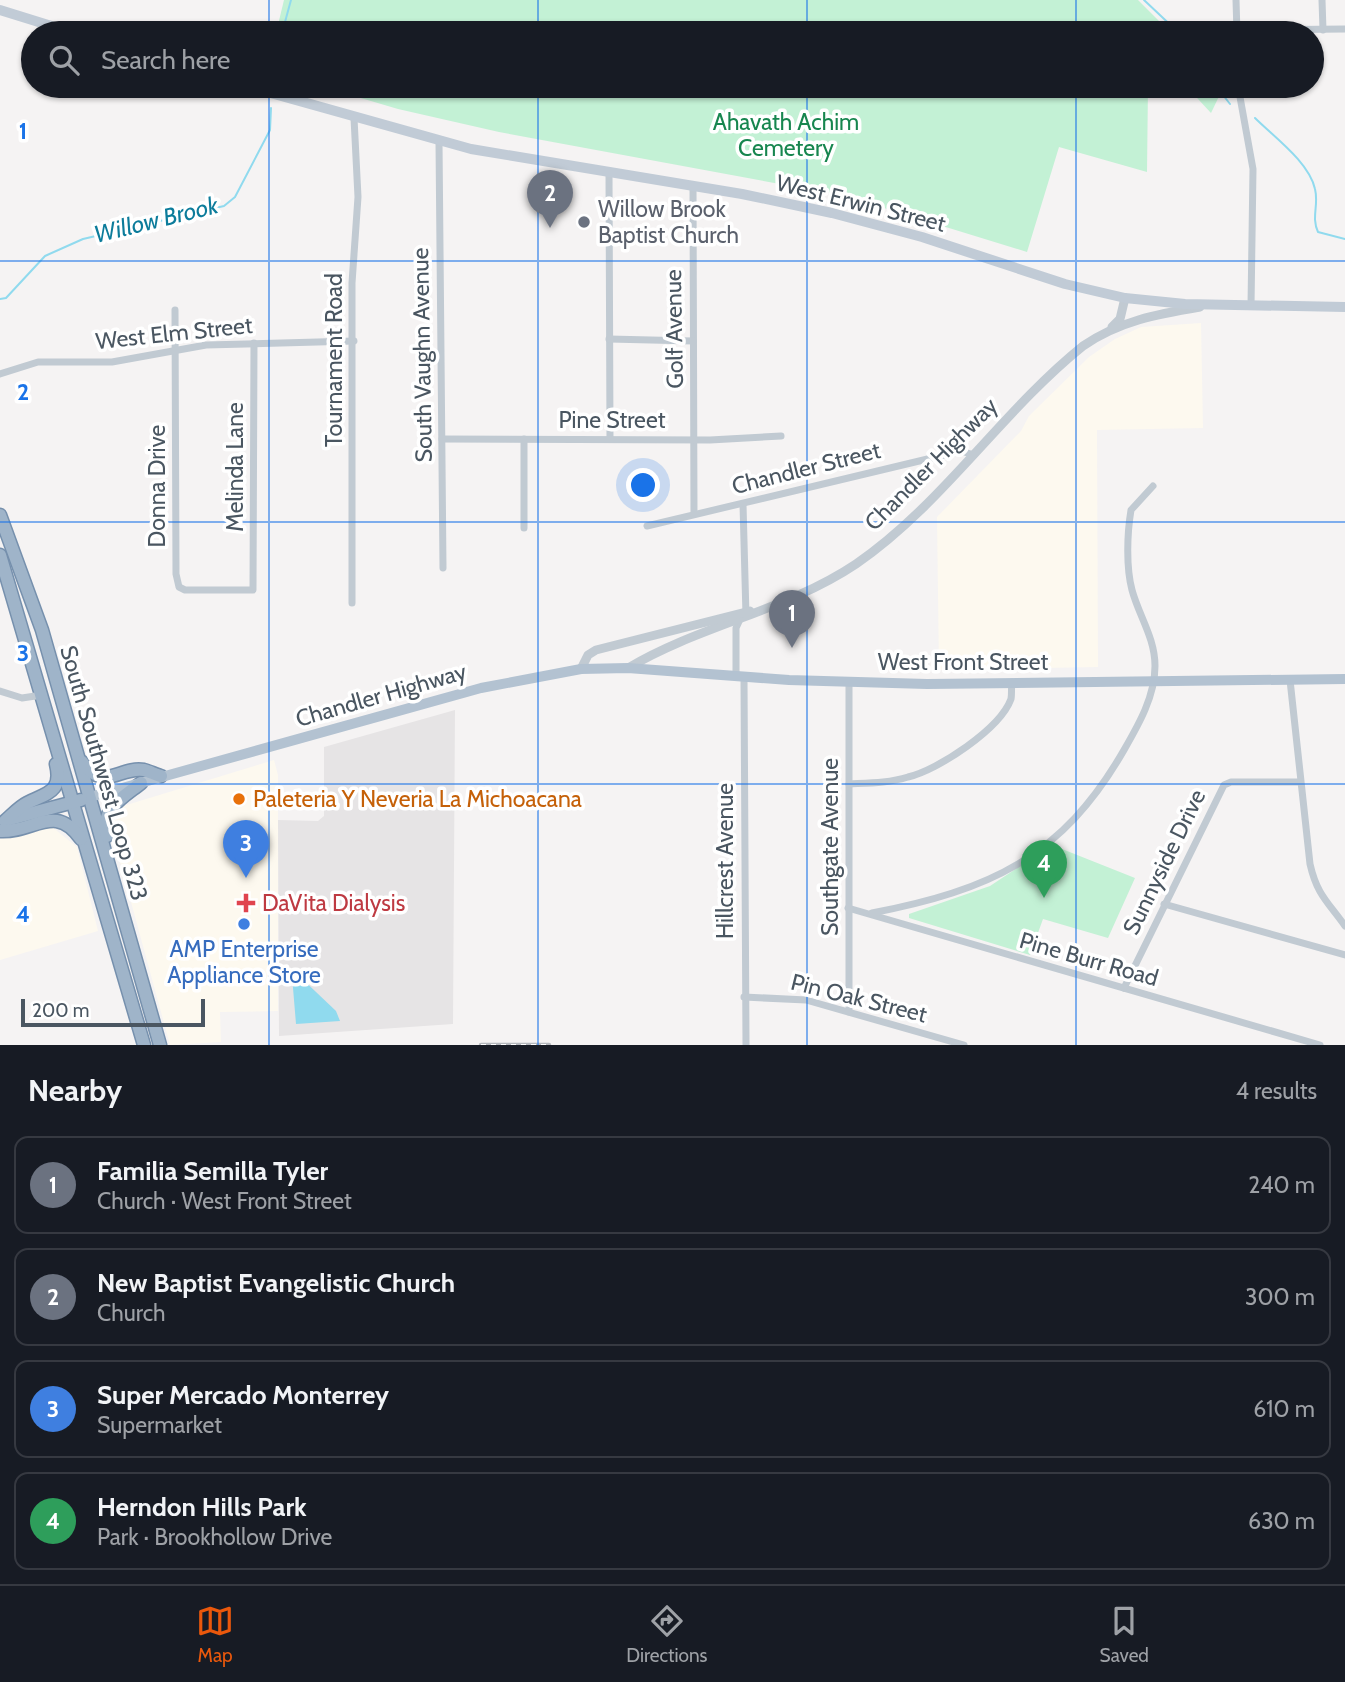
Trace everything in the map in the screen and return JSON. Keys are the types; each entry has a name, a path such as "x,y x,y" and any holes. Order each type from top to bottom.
{"highway":[{"name":"South Southwest Loop 323","path":"0,515 38,619 160,1045"},
{"name":"South Southwest Loop 323","path":"0,555 144,1045"},
{"path":"2,825 27,803 45,797 57,781 57,769 43,719 43,697"},
{"path":"78,756 90,771 105,778 142,770 160,776"},
{"path":"113,877 115,862 105,820 115,804 141,783"},
{"name":"Chandler Highway","path":"2,825 90,797"},
{"path":"2,825 58,820 71,827 86,846"}],"main road":[{"path":"0,10 35,21"},
{"name":"West Erwin Street","path":"286,98 439,142 802,205 880,225 1065,284 1125,298 1210,305 1345,307"},
{"name":"West Front Street","path":"581,669 628,668 849,683 1345,679"},
{"name":"Chandler Highway","path":"90,797 505,682 581,669"}],"street":[{"path":"1236,0 1237,21"},
{"path":"1322,0 1323,21"},
{"path":"1324,30 1345,29"},
{"path":"1240,98 1253,169 1251,306"},
{"name":"Tournament Road","path":"352,603 352,283 358,206 354,118"},
{"name":"South Vaughn Avenue","path":"439,142 443,568"},
{"path":"609,173 610,438"},
{"name":"Golf Avenue","path":"693,186 694,513"},
{"path":"1111,329 1119,319 1125,298"},
{"name":"Chandler Highway","path":"628,668 670,645 805,593 865,557 899,529 1066,360 1111,329 1157,314 1210,305"},
{"name":"Donna Drive","path":"175,310 177,580 179,587 191,591 253,590"},
{"path":"609,339 693,341"},
{"name":"West Elm Street","path":"0,374 38,362 112,362 176,349 254,343 354,341"},
{"name":"Melinda Lane","path":"253,590 254,343"},
{"name":"Pine Street","path":"442,439 694,440 781,436"},
{"path":"524,439 524,528"},
{"name":"Chandler Street","path":"647,526 961,451 974,454"},
{"path":"872,913 967,889 1031,858 1082,811 1126,747 1151,695 1154,681 1153,647 1131,587 1129,565 1130,510 1153,486"},
{"name":"Hillcrest Avenue","path":"743,504 744,616 740,676 746,1045"},
{"name":"Chandler Highway","path":"581,669 588,655 596,650 744,616"},
{"path":"1290,680 1300,782 1315,887 1323,902 1345,926"},
{"path":"849,784 883,783 911,777 947,759 998,717 1011,698 1012,682"},
{"name":"Southgate Avenue","path":"849,683 849,1012"},
{"path":"0,691 22,698 43,697"},
{"name":"Sunnyside Drive","path":"1124,988 1224,785 1231,782 1300,782"},
{"path":"1164,904 1345,955"},
{"name":"Pine Burr Road","path":"848,908 872,913 1032,964 1320,1045"},
{"name":"Pin Oak Street","path":"744,997 793,998 964,1045"}],"shaded area":[{"path":"1201,323 1203,428 1097,430 1098,667 939,670 937,517 1021,431 1029,416 1089,357 1115,339 1141,327"},
{"path":"455,710 453,1024 279,1036 278,820 318,821 324,816 324,747"},
{"path":"274,760 278,775 278,1011 220,1012 221,1042 170,1045 110,825 120,807"},
{"path":"51,826 77,847 98,931 0,960 0,839"}],"green space":[{"path":"284,0 1138,0 1159,21 279,21"},
{"name":"Ahavath Achim Cemetery","path":"361,98 1148,98 1147,172 1059,147 1027,252 845,196 499,132"},
{"path":"1197,98 1218,98 1211,113"},
{"path":"1052,845 1135,878 1108,938 1043,919 1030,955 909,918 909,914 990,886"}],"water":[{"path":"296,973 336,1011 340,1021 296,1024 292,976"}],"waterway":[{"name":"Willow Brook","path":"285,21 291,0"},
{"path":"1144,0 1166,21"},
{"path":"1225,98 1230,104"},
{"name":"Willow Brook","path":"0,299 6,298 45,256 83,239 224,206 235,197 270,130 271,108"},
{"path":"1255,118 1306,169 1315,189 1315,221 1318,232 1345,239"}],"railway":[{"path":"481,1045 549,1045"}],"place":[{"name":"Willow Brook Baptist Church","path":"584,222"},
{"name":"New Baptist Evangelistic Church","path":"550,228"},
{"name":"Familia Semilla Tyler","path":"792,648"},
{"name":"Paleteria Y Neveria La Michoacana","path":"239,799"},
{"name":"Super Mercado Monterrey","path":"246,878"},
{"name":"Herndon Hills Park","path":"1044,898"},
{"name":"DaVita Dialysis","path":"246,903"},
{"name":"AMP Enterprise Appliance Store","path":"244,924"}]}
